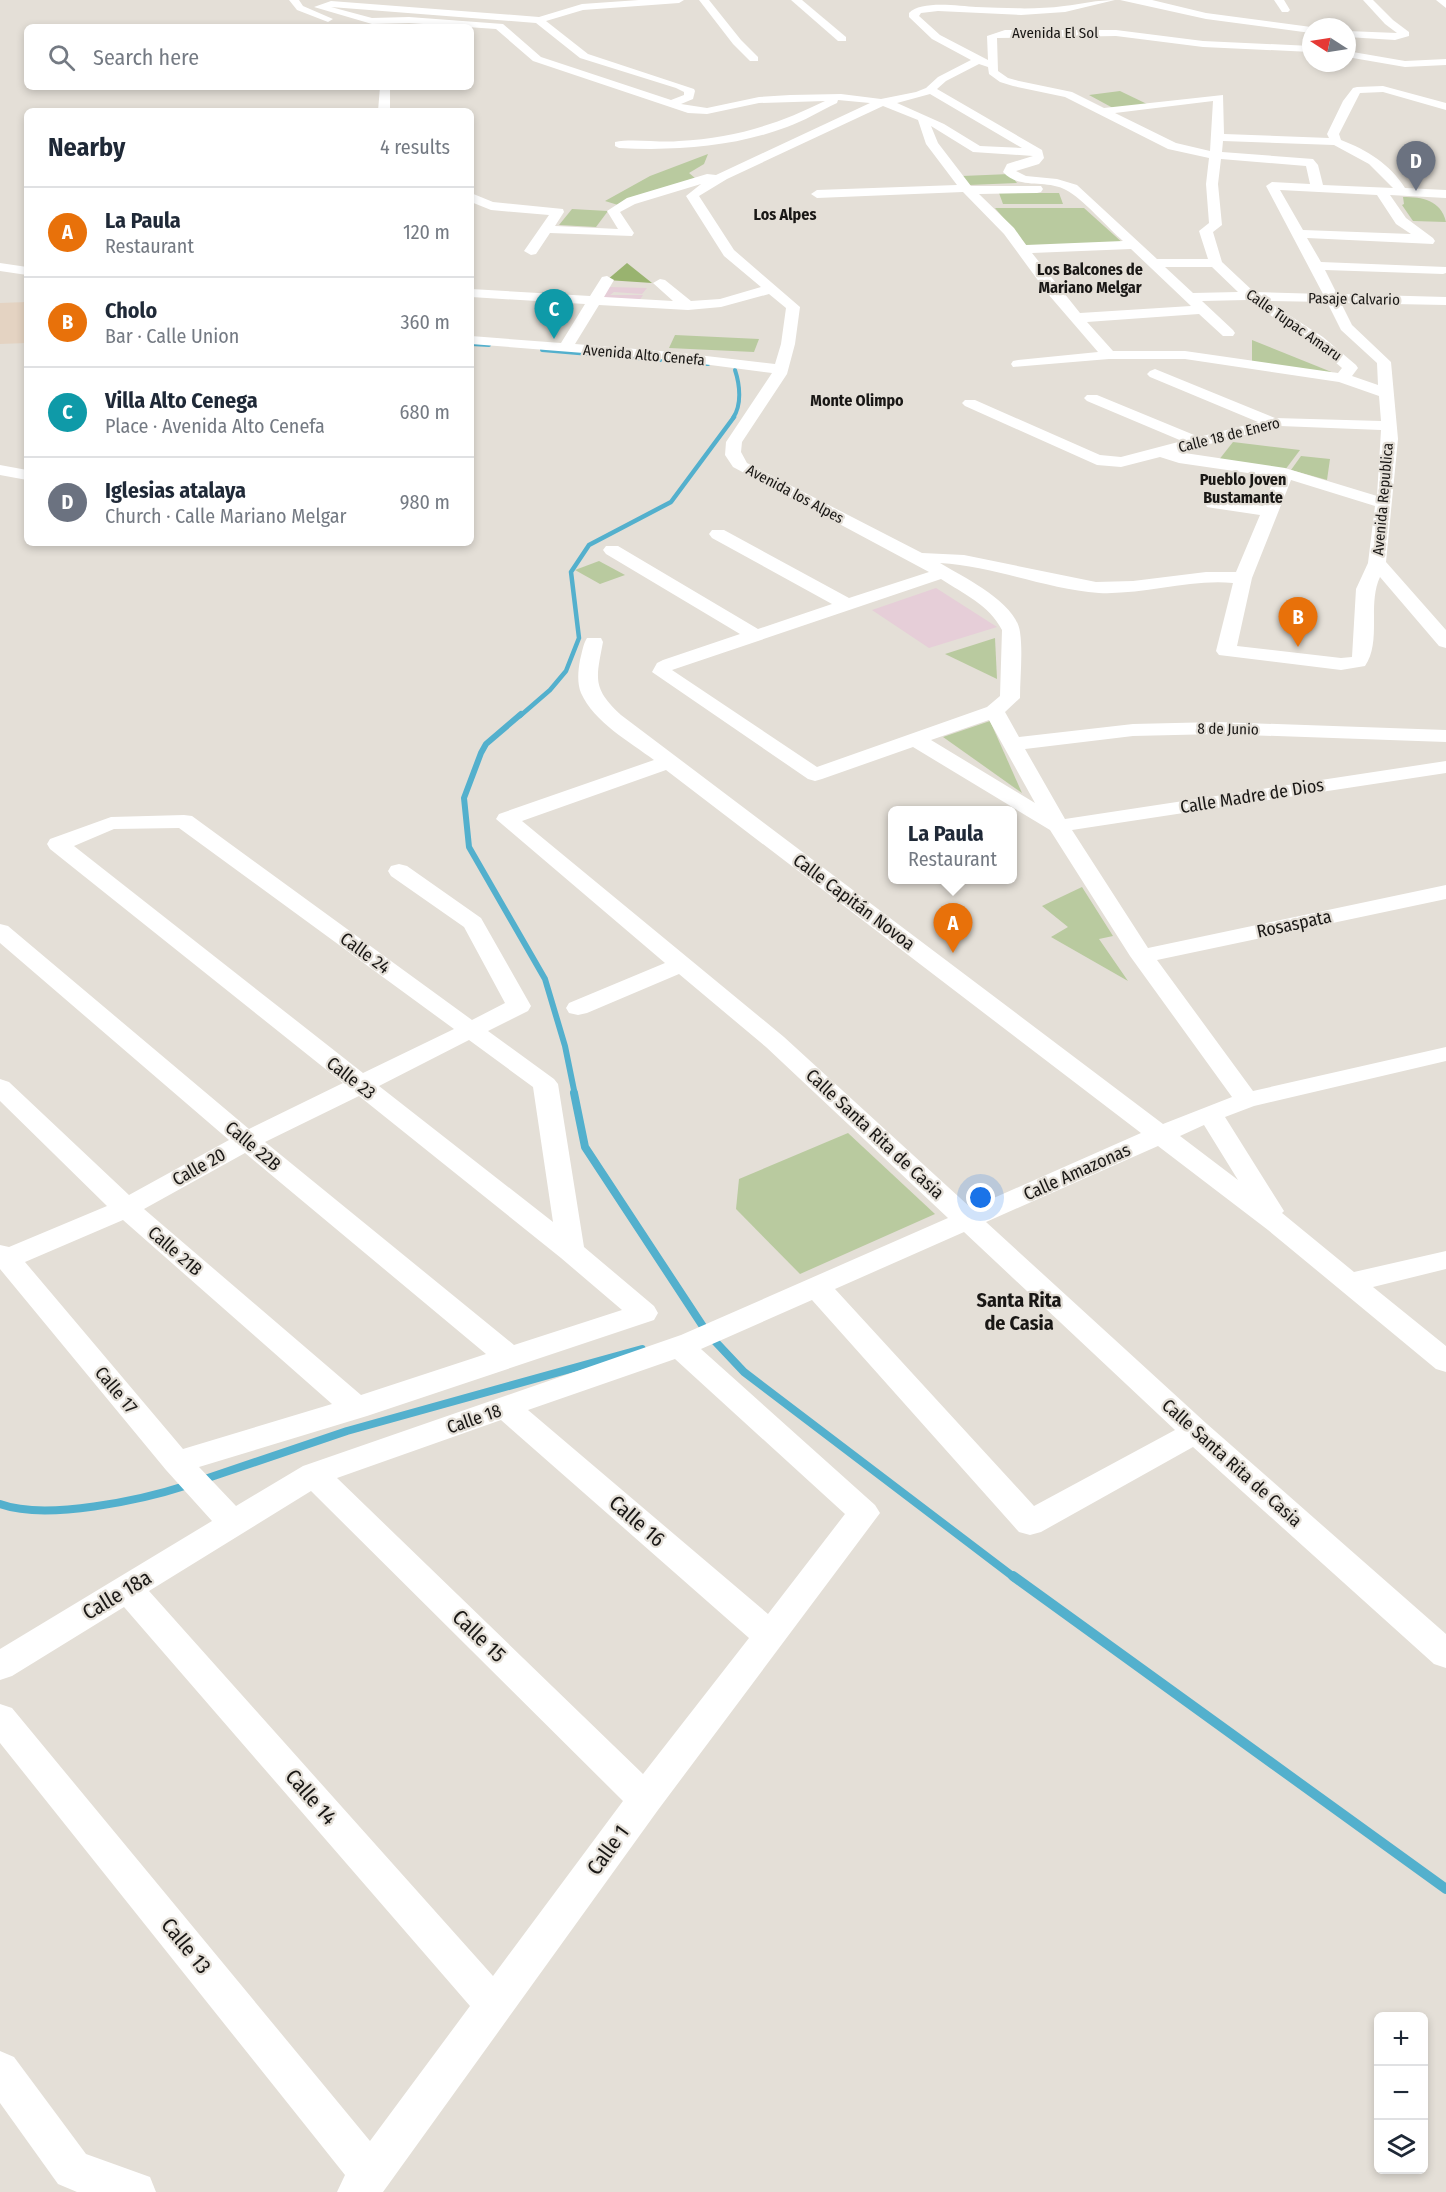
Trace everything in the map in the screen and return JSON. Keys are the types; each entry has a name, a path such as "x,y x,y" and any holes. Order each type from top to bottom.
{"street":[{"path":"428,11 441,0"},
{"path":"320,7 331,4 539,20 578,8 679,0"},
{"path":"704,0 737,42 754,59"},
{"path":"796,0 842,39"},
{"path":"1110,0 1065,9 1021,12 938,8 918,10 914,16 936,37 968,52 978,60 993,65 993,72 1004,80 1068,94 1172,146 1209,154"},
{"path":"1279,0 1285,10"},
{"path":"1356,35 1395,37 1405,34 1389,22 1368,0"},
{"path":"1442,0 1446,5"},
{"path":"1129,2 1144,1 1206,15 1302,29"},
{"path":"296,2 373,24 409,20 469,24"},
{"path":"296,2 312,14 328,19"},
{"path":"486,15 495,7"},
{"path":"539,20 584,56 690,91 689,97 672,104"},
{"path":"474,24 499,26 537,58 683,109 700,111 759,100 841,97 886,103 940,126 977,149 1038,153"},
{"name":"Avenida El Sol","path":"993,65 992,36 1005,33 1116,33 1203,44 1302,49"},
{"path":"1356,52 1410,52"},
{"path":"1356,54 1405,64 1446,62"},
{"path":"886,103 702,196 696,202 693,196 696,192 723,176 886,103 930,90 942,80 978,60"},
{"path":"1336,142 1333,134 1357,90 1383,89 1446,107"},
{"path":"384,108 385,90"},
{"path":"930,90 1038,153"},
{"path":"619,144 663,146 746,135 776,128 841,97"},
{"path":"1102,111 1219,98 1218,137 1209,154"},
{"path":"923,119 932,144 967,189 1009,231 1109,355"},
{"path":"1218,137 1336,142 1359,151 1383,168 1402,193"},
{"path":"1038,153 1038,159 1011,167 1009,172 1017,177 1055,182 1073,188 1228,333"},
{"path":"1162,154 1209,154 1309,162 1312,165 1316,184 1320,189 1446,194"},
{"name":"Calle Tupac Amaru","path":"1209,154 1216,225 1206,231 1216,263 1250,296 1318,340 1346,362 1351,368 1342,378 1386,393"},
{"path":"546,228 627,233 613,211 622,206 716,176 723,176"},
{"name":"Avenida Republica","path":"1320,189 1272,186 1346,327 1384,362 1389,448 1377,563 1446,642"},
{"path":"817,194 1073,188"},
{"path":"1316,266 1445,272 1427,235 1401,222 1382,192"},
{"path":"1431,195 1446,206"},
{"path":"474,198 491,206 558,212 531,251"},
{"name":"Avenida los Alpes","path":"696,202 729,253 793,307 788,344 779,369 767,392 734,442 731,450 734,458 741,466 919,558 989,601 1005,618 1011,630 1010,698 994,711"},
{"path":"1299,234 1427,235"},
{"path":"1022,249 1135,245"},
{"path":"1154,263 1216,263"},
{"path":"0,267 24,271"},
{"path":"565,348 607,280"},
{"path":"660,283 688,306"},
{"path":"474,293 688,306 721,303 771,289"},
{"name":"Pasaje Calvario","path":"1191,297 1250,296 1446,301"},
{"path":"1077,318 1203,309"},
{"name":"Avenida Alto Cenefa","path":"474,341 721,361 734,367"},
{"name":"Avenida Alto Cenefa","path":"474,341 734,367 779,369"},
{"path":"1018,364 1109,355 1185,355 1342,378"},
{"path":"1155,374 1274,423"},
{"path":"1092,398 1197,442"},
{"name":"Calle 18 de Enero","path":"970,403 1097,460 1109,462 1121,462 1274,423 1298,420 1388,426"},
{"path":"1161,452 1179,458 1285,473 1383,503"},
{"path":"0,470 24,474"},
{"path":"1285,473 1243,578 1226,651 1341,664 1358,662 1362,656 1365,589 1377,563"},
{"path":"1213,503 1271,512"},
{"path":"718,534 848,605"},
{"path":"612,550 755,635"},
{"path":"919,558 960,558 1102,587 1213,575 1243,578"},
{"path":"943,573 670,664 662,672 815,775 994,711 1058,826 1142,956 1247,1100"},
{"name":"Calle Capitán Novoa","path":"594,642 587,672 591,694 604,709 669,762 1278,1224 1446,1362"},
{"name":"8 de Junio","path":"1012,744 1133,730 1217,728 1446,736"},
{"path":"915,739 1058,826"},
{"name":"Calle Santa Rita de Casia","path":"669,762 507,819 775,1042 1196,1432 1446,1654"},
{"name":"Calle Madre de Dios","path":"1058,826 1446,767"},
{"name":"Calle 23","path":"184,821 111,823 58,844 571,1251 644,1313 510,1358"},
{"name":"Calle 24","path":"184,821 545,1084 571,1251"},
{"name":"Calle 20","path":"2,1256 126,1208 247,1141 519,1006 473,923 399,871"},
{"name":"Rosaspata","path":"1142,956 1446,892"},
{"name":"Calle 22B","path":"0,931 247,1141 510,1358"},
{"path":"578,1008 682,964"},
{"name":"Calle Amazonas","path":"721,1329 1210,1113 1247,1100 1446,1054"},
{"name":"Calle 21B","path":"0,1088 126,1208 356,1408"},
{"name":"Calle Capitán Novoa","path":"1210,1113 1278,1224"},
{"name":"Calle 17","path":"2,1256 184,1470 225,1514"},
{"path":"1348,1283 1446,1260"},
{"path":"817,1287 1030,1523 1196,1432"},
{"name":"Calle 18","path":"225,1514 314,1474 686,1344 721,1329"},
{"name":"Calle 1","path":"364,2183 645,1799 864,1513 699,1366 686,1344"},
{"path":"184,1470 356,1408 510,1358"},
{"name":"Calle 16","path":"506,1408 769,1635"},
{"name":"Calle 15","path":"314,1474 645,1799"},
{"name":"Calle 18a","path":"0,1666 127,1588 225,1514"},
{"name":"Calle 14","path":"127,1588 495,2006"},
{"name":"Calle 13","path":"0,1718 364,2183"},
{"path":"0,2070 72,2170 135,2192"}],"shaded area":[{"path":"609,287 647,288 642,294 614,292 610,295 643,295 639,301 603,298"},
{"path":"24,302 24,343 0,344 0,303"},
{"path":"936,588 997,627 929,648 872,610"}],"green space":[{"path":"1120,91 1147,104 1113,108 1089,95"},
{"path":"708,154 704,164 689,173 695,178 618,205 605,201 650,176"},
{"path":"1010,174 1017,183 969,185 962,176"},
{"path":"999,193 1059,193 1063,204 1003,204"},
{"path":"1403,197 1430,201 1440,209 1446,222 1413,221 1402,205 1404,204"},
{"path":"995,208 1084,208 1124,244 1028,247"},
{"path":"572,209 608,211 596,227 559,225"},
{"path":"627,263 652,283 607,280"},
{"path":"675,335 759,339 754,352 669,348"},
{"path":"1252,340 1334,373 1252,363"},
{"path":"1233,442 1300,450 1285,470 1218,461"},
{"path":"1301,456 1330,459 1327,480 1291,470"},
{"path":"599,561 625,575 600,584 575,570"},
{"path":"995,638 997,679 945,654"},
{"path":"990,721 1022,793 943,737"},
{"path":"1082,887 1113,936 1099,939 1128,981 1051,937 1068,927 1042,906"},
{"path":"848,1133 935,1214 800,1274 736,1209 739,1179"}],"waterway":[{"path":"474,344 489,345"},
{"path":"542,350 660,360"},
{"path":"678,362 708,364"},
{"path":"733,418 738,407 739,395 735,370"},
{"path":"520,716 550,690 566,671 579,638 571,572 589,545 671,502 734,417"},
{"path":"521,714 486,744 481,753 464,798 469,847 545,979 565,1046 575,1095"},
{"path":"574,1093 585,1147 706,1331"},
{"path":"711,1337 744,1372 1015,1578"},
{"path":"202,1480 347,1431 642,1349"},
{"path":"0,1504 19,1509 68,1509 146,1497 188,1485"},
{"path":"1013,1576 1446,1889"}],"place":[{"name":"Iglesias atalaya","path":"1416,191"},
{"name":"Villa Alto Cenega","path":"554,339"},
{"name":"Cholo","path":"1298,647"},
{"name":"La Paula","path":"953,953"}],"district":[{"name":"Los Alpes","path":"785,214"},
{"name":"Los Balcones de Mariano Melgar","path":"1090,278"},
{"name":"Monte Olimpo","path":"857,400"},
{"name":"Pueblo Joven Bustamante","path":"1243,488"},
{"name":"Santa Rita de Casia","path":"1019,1312"}]}
